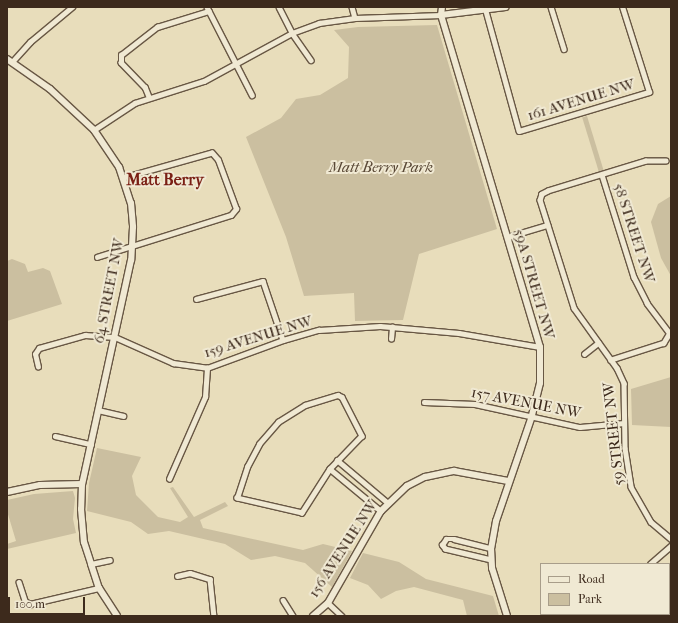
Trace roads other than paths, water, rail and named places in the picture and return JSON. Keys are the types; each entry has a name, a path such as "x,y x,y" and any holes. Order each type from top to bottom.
{"street":[{"path":"9,60 72,7"},
{"path":"279,7 292,33 311,60"},
{"path":"352,7 355,18"},
{"name":"59A STREET NW","path":"442,7 441,15 540,348 540,383 532,416 508,481 496,521 491,548 491,560 507,616"},
{"path":"94,130 125,108 149,98 204,81 235,66 292,33 319,23 355,18 441,15 486,11 506,7"},
{"path":"551,7 564,49"},
{"name":"161 AVENUE NW","path":"486,11 520,131 649,92 622,7"},
{"path":"149,98 145,88 124,67 120,59 123,52 157,28 208,9 235,66 252,95"},
{"name":"64 STREET NW","path":"9,60 50,89 94,130 113,156 123,178 131,203 133,246 115,337 82,484 84,542 99,588 118,616"},
{"path":"97,257 234,213 235,205 218,160 212,153 123,178"},
{"path":"602,175 646,161 666,161"},
{"name":"59 STREET NW","path":"602,175 548,191 541,196 547,225 574,308 598,344 611,360 624,383 624,423 628,471 633,493 651,522 671,538"},
{"name":"58 STREET NW","path":"602,175 634,277 647,303 668,328 670,337 664,343 611,360"},
{"path":"507,237 547,225"},
{"path":"196,299 263,281 283,340"},
{"path":"392,327 392,339"},
{"name":"159 AVENUE NW","path":"38,367 35,354 39,348 85,335 115,337 173,362 207,368 283,340 319,330 392,327 459,333 540,348"},
{"path":"584,354 598,344"},
{"path":"169,480 205,397 207,368"},
{"path":"338,395 342,396 362,436 337,460 330,470 302,513 237,498 247,467 259,444 278,422 305,405 338,395"},
{"name":"157 AVENUE NW","path":"424,402 475,404 580,427 624,423"},
{"path":"98,410 123,416"},
{"path":"55,436 91,444"},
{"path":"337,460 388,503"},
{"path":"330,470 381,511"},
{"name":"156 AVENUE NW","path":"313,616 328,603 381,511 406,486 425,477 454,472 508,481"},
{"path":"7,492 40,485 82,484"},
{"path":"491,548 454,539 446,539 442,546 445,549 491,560"},
{"path":"651,563 670,548"},
{"path":"91,564 110,560"},
{"path":"177,576 190,573 210,579 214,616"},
{"path":"19,582 25,601 30,604 99,588"},
{"path":"283,600 293,616"},
{"path":"328,603 342,616"}],"district":[{"name":"Matt Berry","path":"165,180"}],"park label":[{"name":"Matt Berry Park","path":"381,168"}]}
